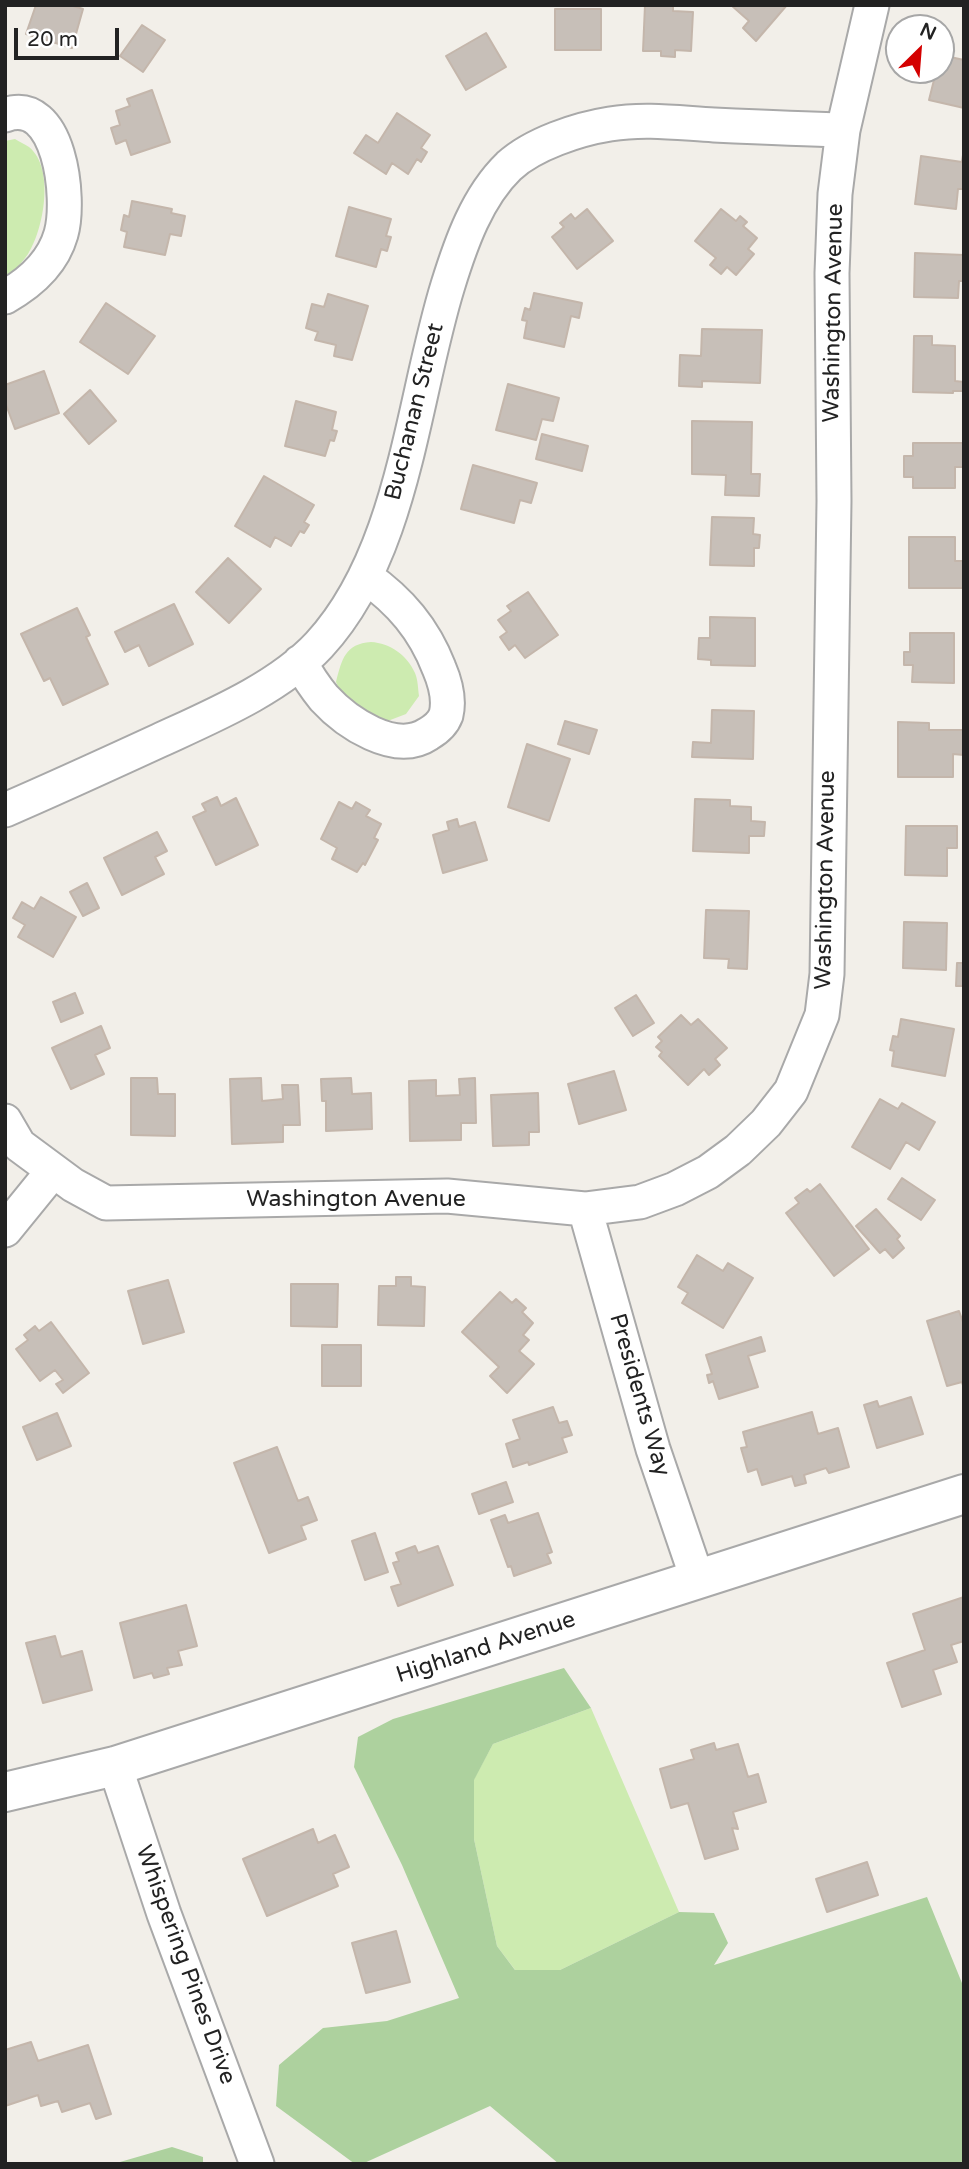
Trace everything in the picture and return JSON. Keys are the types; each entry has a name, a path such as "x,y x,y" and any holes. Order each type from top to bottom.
{"street":[{"name":"Washington Avenue","path":"5,1121 19,1144 73,1185 106,1203 447,1196 585,1209 640,1202 675,1188 708,1172 738,1150 766,1124 791,1091 822,1014 827,974 833,514 832,273 835,194 843,130 872,5"},
{"path":"5,115 16,111 32,114 43,125 52,138 65,188 61,234 48,261 28,284 5,297"},
{"name":"Buchanan Street","path":"5,810 205,719 254,693 300,662 327,634 366,577 395,495 438,316 461,243 482,202 510,165 551,140 608,124 645,121 843,130"},
{"path":"300,662 326,700 358,726 379,736 410,741 421,739 440,724 446,715 445,682 425,637 398,603 366,577"},
{"path":"5,1230 53,1171"},
{"name":"Presidents Way","path":"585,1209 653,1449 698,1581"},
{"name":"Highland Avenue","path":"5,1792 115,1766 964,1494"},
{"name":"Whispering Pines Drive","path":"115,1766 164,1914 257,2164"}],"green space":[{"path":"15,139 29,147 37,157 42,169 44,199 34,243 23,261 5,277 5,141"},
{"path":"371,642 385,645 403,656 412,667 417,682 419,696 406,714 385,722 346,704 336,682 340,666 350,649"},
{"path":"564,1668 591,1708 493,1744 474,1780 474,1839 497,1946 515,1970 560,1970 679,1912 714,1913 728,1943 714,1965 927,1897 964,1988 964,2164 559,2164 490,2106 362,2164 355,2164 276,2106 279,2065 323,2028 387,2021 459,1998 402,1865 354,1767 358,1737 393,1719"},
{"path":"591,1708 679,1912 560,1970 516,1971 497,1946 474,1839 474,1779 493,1744"},
{"path":"172,2147 203,2157 203,2164 113,2164"}],"building":[{"path":"36,5 70,5 83,9 72,48 26,34"},
{"path":"645,5 673,5 673,11 693,12 691,51 675,50 675,57 661,56 661,51 643,51"},
{"path":"731,5 787,5 756,41 743,28 749,21"},
{"path":"555,9 601,9 601,50 555,50"},
{"path":"142,25 165,40 143,72 120,56"},
{"path":"486,33 506,67 466,90 446,56"},
{"path":"955,58 964,60 964,108 929,100 933,84 955,84"},
{"path":"152,90 170,142 131,155 126,140 116,144 111,128 120,125 116,111 130,106 127,99"},
{"path":"397,113 430,135 421,148 427,152 421,162 417,159 408,174 392,163 386,174 354,153 366,135 378,143"},
{"path":"963,155 964,189 958,189 956,209 915,204 921,156 962,162"},
{"path":"132,201 172,209 171,213 185,216 181,236 170,234 165,255 124,247 127,232 121,230 124,215 129,217"},
{"path":"349,207 391,219 386,236 391,237 387,251 381,249 376,267 336,256"},
{"path":"587,209 613,241 577,269 552,237 564,227 560,223 571,214 575,219"},
{"path":"721,209 736,221 740,216 747,222 743,226 757,238 748,249 754,254 736,275 727,267 721,274 710,265 716,258 695,241"},
{"path":"915,253 964,255 964,281 959,281 958,298 914,297"},
{"path":"534,293 582,303 579,318 571,316 564,347 524,338 527,321 522,320 525,308 530,310"},
{"path":"328,294 368,306 352,360 334,356 336,345 315,340 318,332 306,328 312,304 324,307"},
{"path":"106,303 155,336 128,374 80,342"},
{"path":"702,329 762,330 760,383 702,381 702,387 679,386 680,355 701,356"},
{"path":"914,336 932,336 932,345 955,346 955,381 964,382 964,391 913,392"},
{"path":"44,371 59,413 15,429 5,402 5,385"},
{"path":"508,384 559,398 553,421 542,419 536,440 496,430"},
{"path":"90,390 116,421 89,444 64,414"},
{"path":"296,401 336,412 332,430 337,431 334,441 330,440 325,456 285,446"},
{"path":"692,421 752,422 751,474 760,474 759,496 725,495 726,475 692,474"},
{"path":"542,434 588,446 582,471 536,459"},
{"path":"913,443 964,443 964,467 955,467 955,488 913,488 913,477 904,477 904,456 913,456"},
{"path":"473,465 537,483 531,503 520,500 514,523 461,509"},
{"path":"264,476 314,505 304,522 309,525 304,533 300,531 291,546 275,537 270,547 235,526"},
{"path":"712,517 754,518 753,534 760,535 759,548 754,548 754,566 710,565"},
{"path":"909,537 955,537 955,561 964,561 964,588 909,588"},
{"path":"228,558 261,589 229,623 196,592"},
{"path":"528,592 558,635 525,658 515,645 509,650 500,637 507,632 498,620 511,611 507,606"},
{"path":"174,604 193,644 149,666 139,645 125,652 115,632"},
{"path":"77,608 90,635 86,637 108,684 63,705 50,678 44,681 21,634"},
{"path":"710,617 755,618 755,666 711,665 711,660 698,659 699,638 710,638"},
{"path":"910,633 954,633 954,683 912,682 913,665 904,665 904,652 910,652"},
{"path":"712,710 754,711 753,759 692,757 693,742 711,743"},
{"path":"565,721 597,730 589,754 558,744"},
{"path":"898,722 929,723 929,730 964,730 964,755 953,754 953,777 898,777"},
{"path":"527,744 570,759 549,821 508,807"},
{"path":"217,797 221,806 236,798 258,845 216,865 193,817 206,811 202,804"},
{"path":"695,799 730,800 730,806 751,807 751,821 765,822 764,836 749,836 749,853 693,851"},
{"path":"339,802 352,809 356,802 370,810 366,816 381,824 374,838 378,840 365,865 363,863 357,872 332,859 337,848 321,839"},
{"path":"457,819 459,827 475,822 487,860 443,873 433,835 449,830 447,822"},
{"path":"906,826 957,826 957,848 947,848 947,876 905,875"},
{"path":"157,832 167,851 155,857 164,874 122,895 104,858"},
{"path":"87,883 99,908 83,916 70,892"},
{"path":"41,897 76,917 53,957 18,937 25,925 13,918 22,902 34,909"},
{"path":"706,910 749,911 747,969 728,968 729,959 704,958"},
{"path":"904,922 947,923 946,970 903,968"},
{"path":"957,963 964,963 964,986 956,986"},
{"path":"75,993 83,1013 61,1022 53,1002"},
{"path":"636,995 654,1023 633,1036 615,1008"},
{"path":"681,1015 691,1025 698,1019 727,1048 715,1059 720,1065 709,1075 704,1069 688,1085 659,1056 662,1052 656,1047 662,1041 658,1037"},
{"path":"901,1019 954,1029 945,1076 892,1066 894,1051 890,1050 893,1036 898,1037"},
{"path":"101,1026 110,1048 95,1055 104,1074 71,1089 52,1048"},
{"path":"614,1071 626,1110 579,1124 568,1084"},
{"path":"131,1078 157,1078 158,1094 175,1094 175,1136 131,1135"},
{"path":"261,1078 262,1101 283,1099 282,1085 298,1085 300,1125 283,1125 283,1142 232,1144 230,1079"},
{"path":"351,1078 352,1094 371,1093 372,1129 326,1131 326,1101 322,1101 321,1079"},
{"path":"475,1078 476,1123 461,1123 461,1140 410,1141 409,1081 436,1080 436,1096 460,1095 459,1079"},
{"path":"538,1093 539,1132 529,1132 529,1145 493,1146 491,1095"},
{"path":"880,1099 898,1109 902,1103 935,1122 919,1150 906,1142 890,1169 852,1147"},
{"path":"902,1178 935,1200 921,1220 888,1199"},
{"path":"820,1184 869,1249 834,1276 786,1213 799,1203 795,1198"},
{"path":"876,1209 900,1236 897,1239 904,1248 893,1258 885,1249 880,1253 856,1226"},
{"path":"697,1255 723,1271 728,1263 753,1278 723,1328 682,1303 688,1293 678,1287"},
{"path":"396,1277 411,1277 411,1286 425,1287 424,1326 378,1325 379,1286 396,1286"},
{"path":"168,1280 184,1332 143,1344 128,1291"},
{"path":"291,1284 338,1284 337,1327 291,1326"},
{"path":"500,1292 512,1303 516,1299 526,1308 522,1312 533,1323 523,1335 529,1340 519,1351 534,1364 507,1393 490,1376 499,1367 462,1332"},
{"path":"959,1311 964,1325 964,1389 962,1382 947,1386 927,1321"},
{"path":"51,1322 89,1373 63,1393 56,1384 63,1380 55,1370 40,1381 16,1349 28,1340 24,1335 35,1326 39,1331"},
{"path":"761,1337 765,1351 748,1356 758,1387 719,1399 713,1381 709,1383 707,1375 712,1374 706,1355"},
{"path":"322,1345 361,1345 361,1386 322,1386"},
{"path":"911,1397 923,1434 877,1448 864,1405 877,1401 879,1407"},
{"path":"553,1407 559,1423 567,1421 572,1435 562,1438 567,1452 529,1465 528,1462 513,1467 506,1444 520,1439 513,1420"},
{"path":"812,1412 818,1434 838,1428 849,1467 829,1473 826,1468 804,1475 806,1483 795,1486 792,1476 762,1485 757,1469 748,1472 741,1448 747,1447 743,1432"},
{"path":"57,1413 71,1446 37,1460 23,1427"},
{"path":"277,1447 298,1501 308,1497 317,1520 301,1526 306,1539 269,1553 234,1463"},
{"path":"506,1482 513,1502 479,1514 472,1494"},
{"path":"538,1513 552,1552 547,1554 551,1563 514,1576 511,1566 508,1567 491,1520 505,1515 508,1523"},
{"path":"375,1533 388,1572 365,1580 352,1541"},
{"path":"415,1546 418,1553 438,1546 453,1585 398,1606 391,1587 401,1584 393,1563 399,1561 396,1553"},
{"path":"964,1597 964,1641 951,1645 957,1662 933,1670 941,1694 902,1707 887,1663 925,1650 913,1614"},
{"path":"186,1605 197,1646 178,1651 182,1665 167,1668 169,1674 154,1678 152,1673 134,1678 120,1623"},
{"path":"55,1636 61,1657 82,1651 92,1690 43,1703 26,1643"},
{"path":"714,1743 716,1750 738,1744 748,1777 758,1774 766,1802 733,1812 738,1829 732,1828 738,1849 705,1859 688,1803 671,1808 660,1769 694,1759 691,1750"},
{"path":"313,1829 318,1843 335,1835 349,1867 333,1874 338,1886 267,1916 243,1859"},
{"path":"867,1862 878,1895 827,1912 816,1879"},
{"path":"396,1931 410,1982 366,1993 352,1943"},
{"path":"31,2042 38,2061 88,2045 111,2114 96,2119 90,2103 62,2112 58,2101 41,2106 38,2095 5,2106 5,2050"}]}
